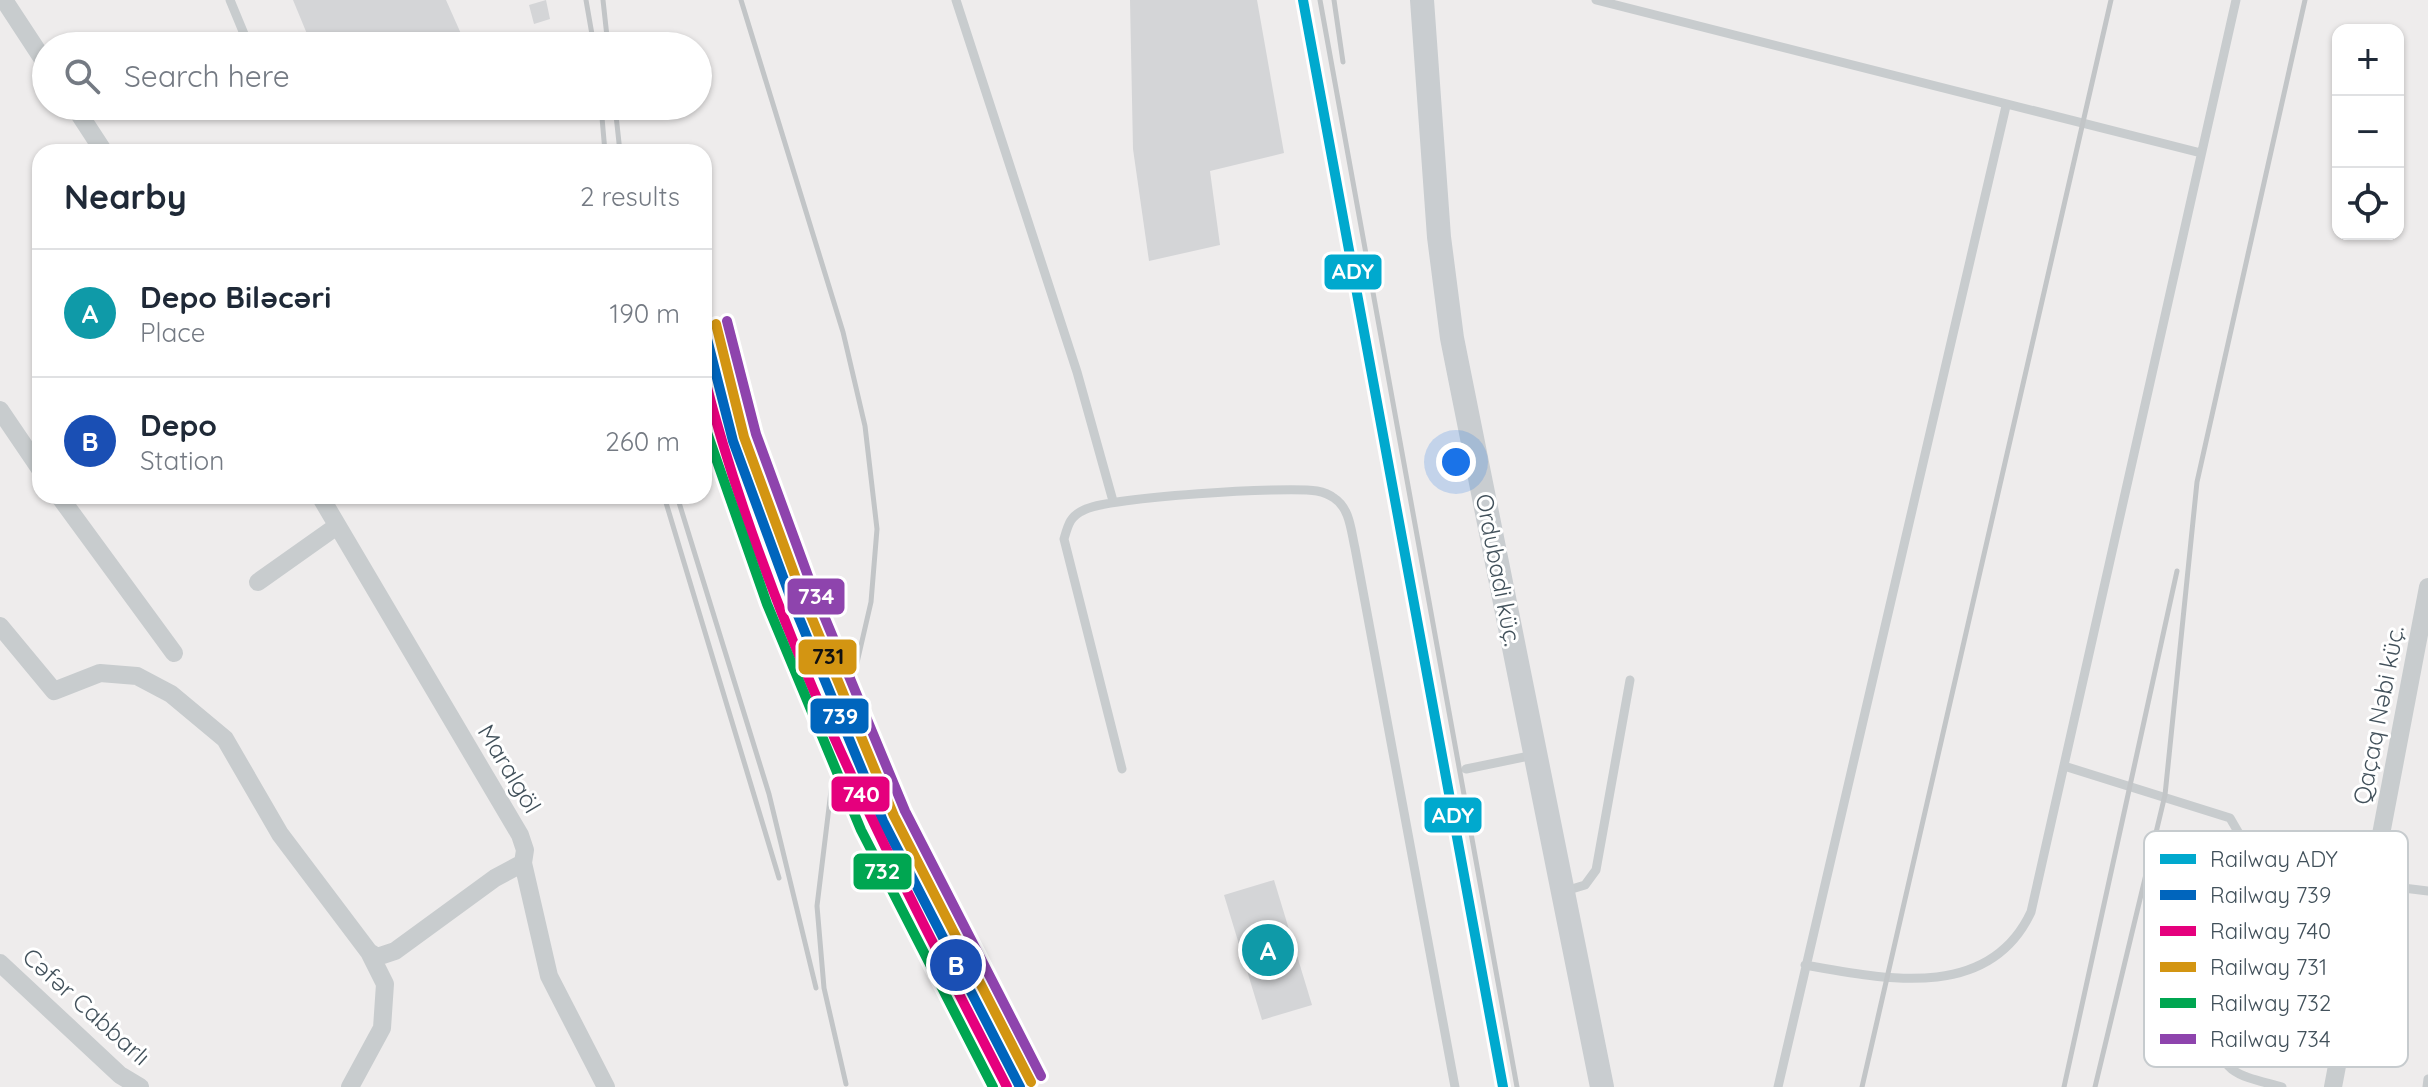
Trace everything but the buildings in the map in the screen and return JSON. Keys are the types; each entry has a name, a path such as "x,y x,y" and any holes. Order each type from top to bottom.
{"main road":[{"name":"Ordubadi küç.","path":"1422,0 1439,237 1452,338 1602,1087"}],"street":[{"path":"4,0 32,43"},
{"path":"83,120 99,144"},
{"path":"0,410 32,452"},
{"path":"65,504 174,653"},
{"name":"Maralgöl","path":"325,504 520,835 525,850 523,863 549,976 606,1087"},
{"path":"258,582 337,526"},
{"name":"Qaçaq Nəbi küç.","path":"2381,831 2428,587"},
{"path":"0,626 54,691 100,673 137,676 171,694 225,739 280,834 369,952 385,984 382,1028 350,1087"},
{"path":"369,952 377,957 395,951 495,878 523,863"},
{"name":"Cəfər Cabbarlı","path":"0,963 120,1075 140,1087"},
{"name":"Qaçaq Nəbi küç.","path":"2333,1087 2337,1067"}],"lane":[{"path":"230,0 243,32"},
{"path":"956,0 1077,372 1113,501"},
{"path":"1596,0 2201,153"},
{"path":"1805,965 1888,980 1911,980 1959,971 2003,951 2021,934 2031,912 2236,0"},
{"path":"1778,1087 2006,106"},
{"path":"1122,769 1064,539 1070,519 1084,509 1113,501 1318,491 1337,499 1347,514 1455,1087"},
{"path":"1562,892 1585,885 1596,870 1630,680"},
{"path":"1466,769 1534,755"},
{"path":"2064,766 2230,818 2239,831"},
{"path":"2408,889 2428,891"},
{"path":"2226,1067 2282,1087"},
{"path":"2427,1087 2428,1079"}],"railway":[{"path":"586,0 592,32"},
{"path":"603,0 606,32"},
{"path":"741,0 843,332 865,426 877,529 871,602 835,758 817,906 824,988 846,1084"},
{"path":"1320,0 1517,1087"},
{"path":"1334,0 1343,62"},
{"path":"1862,1087 2111,0"},
{"path":"2156,831 2165,795 2197,482 2305,0"},
{"path":"602,120 604,144"},
{"path":"617,120 619,144"},
{"path":"666,504 779,878"},
{"path":"679,504 769,794 816,988"},
{"path":"2064,1087 2177,571"},
{"path":"2095,1087 2144,883"}],"rail line":[{"name":"ADY","path":"1303,0 1503,1087"},
{"name":"734","path":"727,321 756,434 812,587 905,811 1041,1076"},
{"name":"731","path":"716,324 744,437 801,592 894,816 1031,1082"},
{"name":"739","path":"712,358 733,441 790,596 883,821 1020,1087"},
{"name":"740","path":"712,404 762,560 835,740 919,915 1007,1087"},
{"name":"732","path":"712,447 767,604 861,830 993,1087"}],"place":[{"name":"Depo Biləcəri","path":"1268,950"},
{"name":"Depo","path":"956,965"}]}
